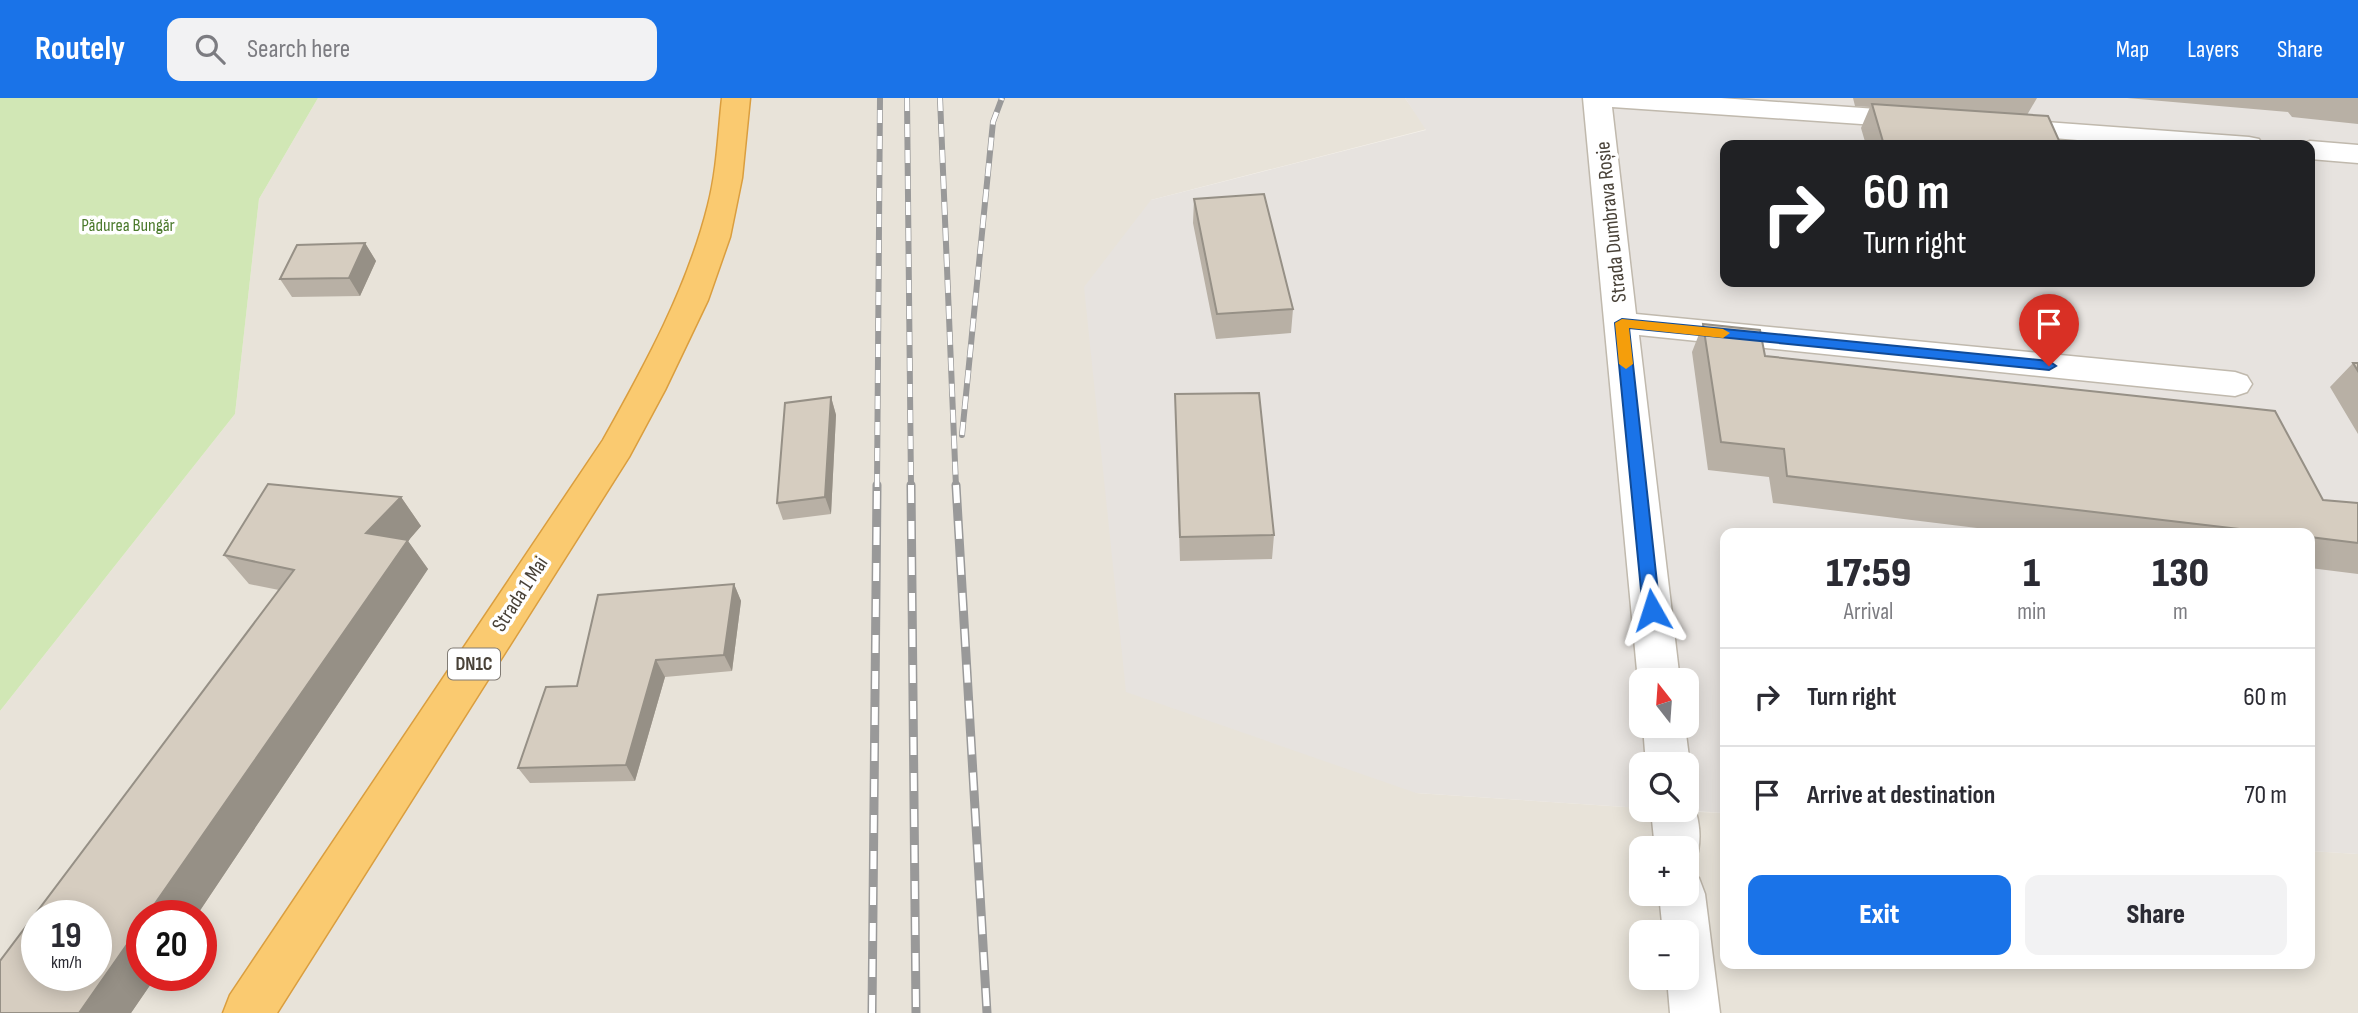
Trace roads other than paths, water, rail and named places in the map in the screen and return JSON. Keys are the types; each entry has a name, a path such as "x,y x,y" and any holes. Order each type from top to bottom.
{"highway":[{"name":"Strada 1 Mai","path":"248,1013 616,448 659,370 689,308 712,246 724,203 736,98"}],"lane":[{"name":"Strada Dumbrava Roșie","path":"1597,98 1658,668"},
{"path":"1604,98 1941,122"},
{"path":"1982,125 2182,140"},
{"path":"2315,150 2358,153"},
{"path":"1622,323 2235,384"},
{"path":"1693,990 1695,1013"}],"railway":[{"path":"877,487 880,98"},
{"path":"907,98 911,487"},
{"path":"940,98 956,487"},
{"path":"962,435 993,122 1002,98"},
{"path":"872,1013 877,485"},
{"path":"911,485 916,1013"},
{"path":"956,485 987,1013"}],"park label":[{"name":"Pădurea Bungăr","path":"128,225"}]}
